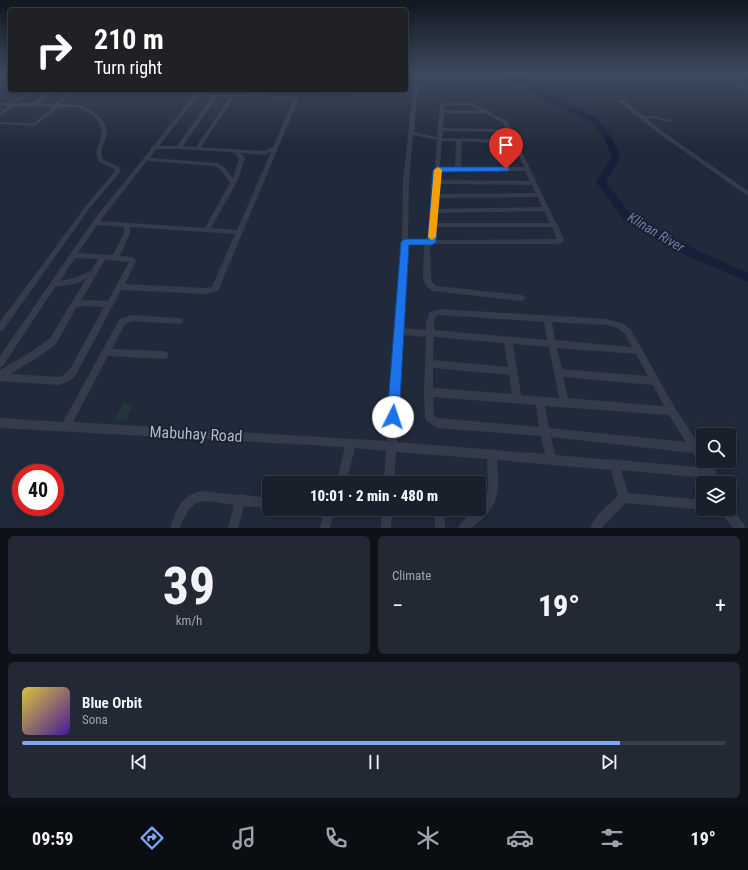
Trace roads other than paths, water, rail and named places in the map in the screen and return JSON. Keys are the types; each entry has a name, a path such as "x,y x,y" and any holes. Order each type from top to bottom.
{"street":[{"path":"0,115 22,98"},
{"path":"34,105 43,98"},
{"path":"0,123 35,125 65,98"},
{"path":"0,363 95,223 153,148 195,98"},
{"path":"179,147 214,98"},
{"path":"198,148 231,98"},
{"path":"119,288 127,287 206,291 215,289 238,232 297,98 288,98"},
{"path":"389,476 405,242 406,181 415,98"},
{"path":"0,100 13,104 78,106 91,113 103,128 104,135 99,145 100,159 103,163 117,168 118,172 87,208 0,328"},
{"path":"621,101 748,194"},
{"path":"405,242 429,242 557,242 561,240 561,237 505,122 470,104 443,104 433,225 429,242 427,278 429,284 435,289 521,298"},
{"path":"643,118 653,117 669,121"},
{"path":"440,129 509,131"},
{"path":"412,133 439,139 515,142"},
{"path":"458,170 459,140"},
{"path":"495,141 506,169"},
{"path":"153,148 179,147 265,153 276,148"},
{"path":"206,230 233,183 242,160 236,152"},
{"path":"145,159 215,164 222,168 233,183"},
{"path":"437,170 528,169"},
{"path":"436,182 534,183"},
{"path":"435,196 540,195"},
{"path":"434,212 547,209"},
{"path":"95,223 238,232"},
{"path":"116,258 127,233 127,224"},
{"path":"433,225 555,225"},
{"path":"0,376 59,381 65,379 73,372 133,261 131,259 73,255"},
{"path":"0,376 53,341 103,257"},
{"path":"53,285 75,281 94,272"},
{"path":"74,306 84,303 110,304"},
{"path":"435,312 440,312 606,322 619,325 628,332 672,411 696,448 545,432 437,423 430,418 428,392 429,334 431,318 435,312"},
{"path":"66,426 118,328 126,319 179,320"},
{"path":"548,319 564,402"},
{"path":"398,331 639,351"},
{"path":"508,340 517,398"},
{"path":"105,352 164,355"},
{"path":"429,364 513,371"},
{"path":"558,373 655,381"},
{"path":"428,392 672,411"},
{"path":"540,400 551,459"},
{"name":"Mabuhay Road","path":"0,423 351,443 698,472"},
{"path":"343,476 351,443"},
{"path":"463,528 485,509 490,502 492,491 491,454"},
{"path":"614,464 624,498"},
{"path":"698,472 711,473 708,468"},
{"path":"698,472 701,476"},
{"path":"175,528 187,503 193,498 200,496 262,502"},
{"path":"595,528 624,498 696,504"},
{"path":"234,528 241,499"},
{"path":"325,528 328,516"},
{"path":"386,528 387,516"},
{"path":"440,516 440,528"},
{"path":"731,516 740,528"}],"waterway":[{"name":"Klinan River","path":"547,98 594,120 608,138 616,157 601,182 628,218 690,252 748,278"}]}
